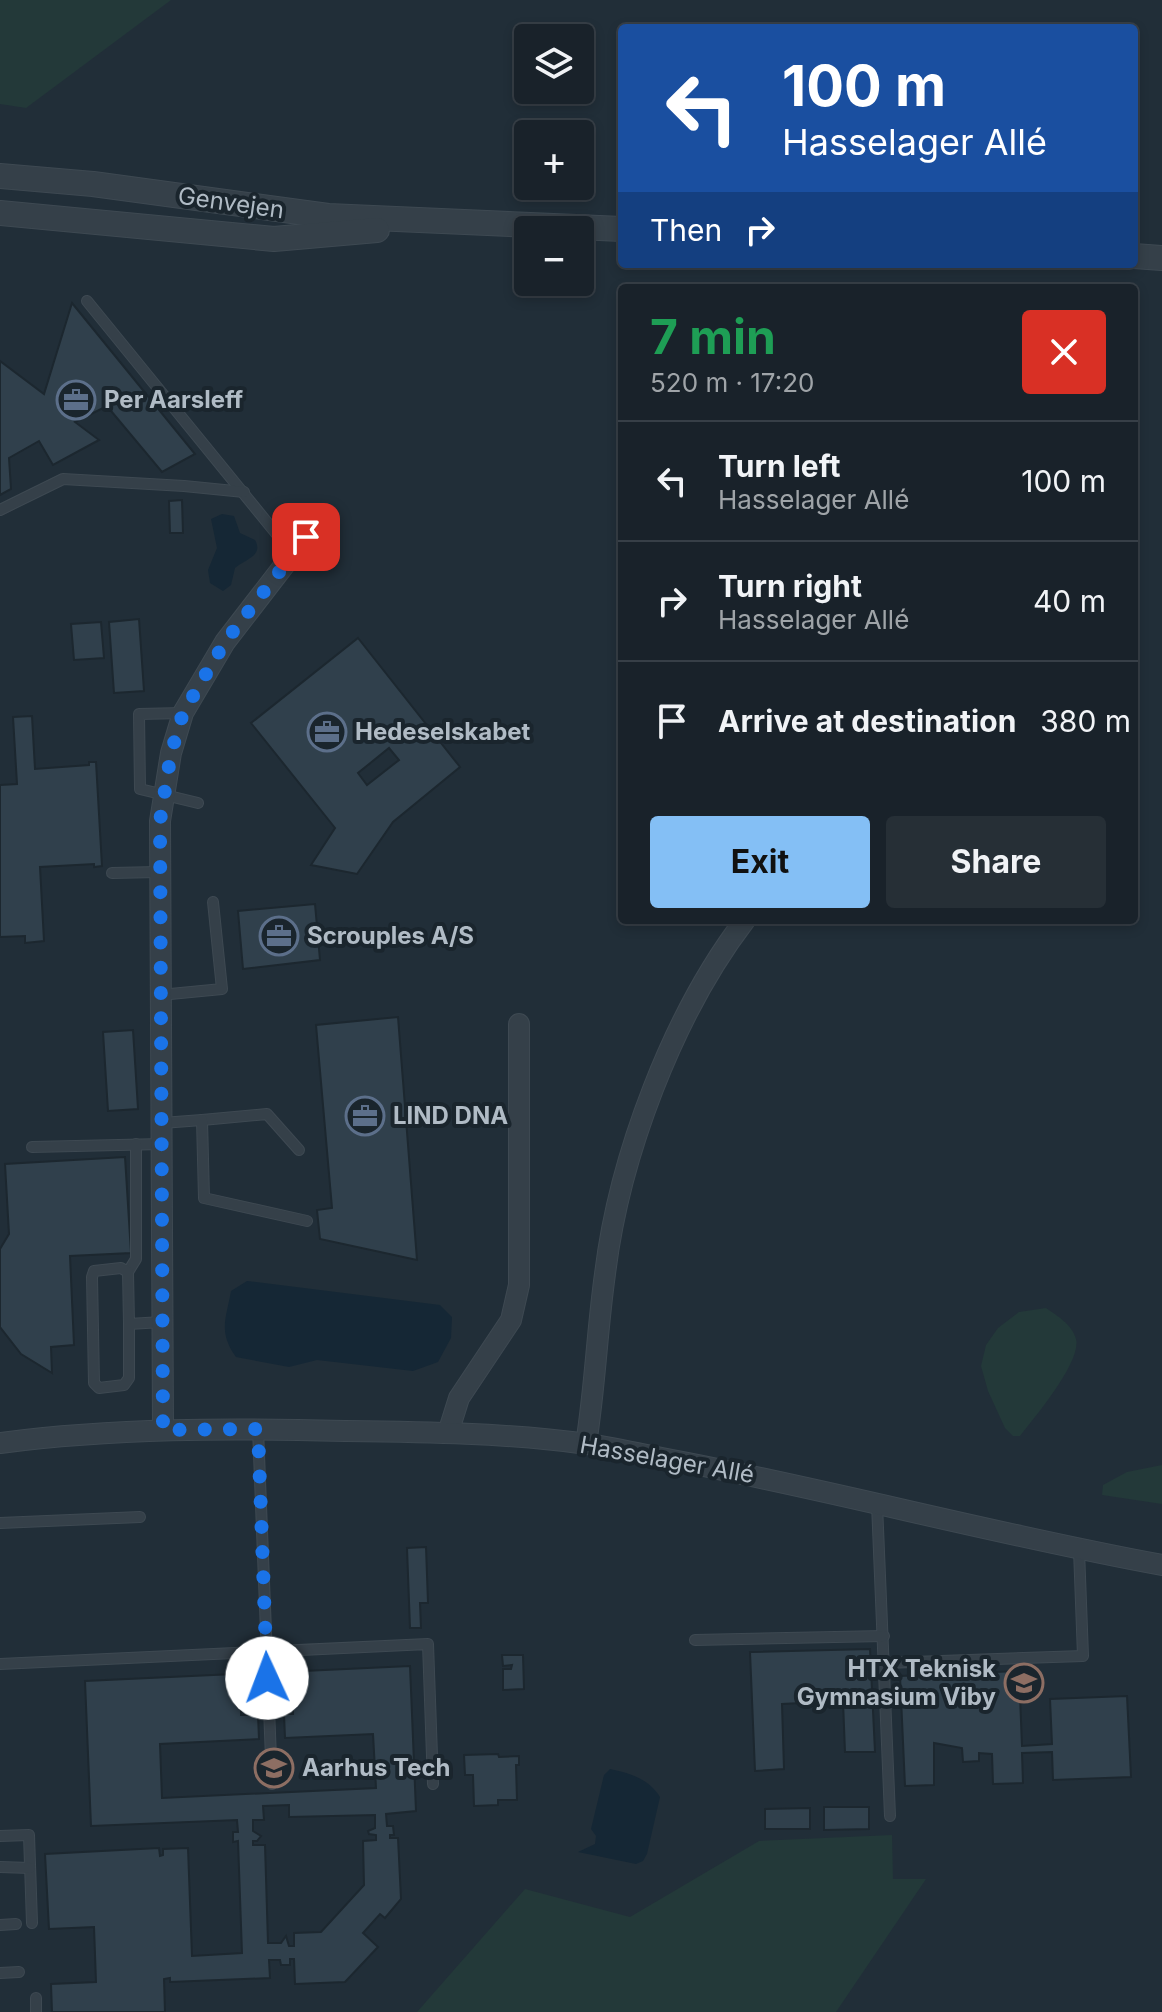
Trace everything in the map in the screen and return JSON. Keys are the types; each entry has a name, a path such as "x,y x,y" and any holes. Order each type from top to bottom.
{"street":[{"name":"Genvejen","path":"0,176 93,184 328,216 618,229"},
{"path":"0,191 220,212 328,216"},
{"name":"Genvejen","path":"0,213 274,239 463,223"},
{"path":"1138,256 1162,258"},
{"path":"163,1430 160,821 171,753 183,713 225,642 299,545"},
{"path":"586,1444 593,1405 605,1272 624,1182 648,1103 672,1047 705,981 742,924"},
{"path":"448,1433 459,1398 511,1320 519,1285 519,1024"},
{"name":"Hasselager Allé","path":"0,1443 163,1430 258,1429 448,1433 586,1444 758,1477 1079,1550 1162,1565"},
{"name":"Hasselager Allé","path":"0,1434 46,1437"}],"lane":[{"path":"87,301 244,492 299,545"},
{"path":"0,510 63,479 244,492"},
{"path":"183,713 139,714 140,789 198,803"},
{"path":"112,873 158,872"},
{"path":"160,995 222,989 213,902"},
{"path":"32,1147 136,1144 202,1120 267,1114 299,1150"},
{"path":"202,1120 204,1198 307,1221"},
{"path":"128,1272 121,1268 94,1271 92,1277 94,1383 99,1388 124,1385 129,1378 128,1272 136,1259 136,1144"},
{"path":"129,1324 162,1322"},
{"path":"258,1429 272,1784"},
{"path":"877,1504 890,1816"},
{"path":"0,1523 140,1517"},
{"path":"885,1663 1083,1656 1079,1550"},
{"path":"695,1640 884,1636"},
{"path":"0,1664 428,1644 433,1784"},
{"path":"0,1836 29,1835 32,1923"},
{"path":"0,1867 30,1868"},
{"path":"0,1925 16,1924"},
{"path":"0,1973 19,1972"},
{"path":"36,1998 36,2012"}],"green space":[{"path":"0,0 171,0 26,108 0,104"},
{"path":"1046,1308 1071,1329 1076,1339 1076,1349 1065,1374 1046,1403 1020,1436 1013,1436 1005,1428 988,1391 981,1366 986,1345 998,1328 1019,1312"},
{"path":"1162,1465 1162,1504 1102,1495 1103,1485 1127,1472"},
{"path":"892,1835 893,1879 926,1879 836,2012 417,2012 525,1889 630,1917 759,1841"}],"water":[{"path":"222,514 234,516 240,533 255,540 257,545 255,554 235,568 231,585 223,591 210,583 208,570 217,548 211,519"},
{"path":"247,1281 440,1305 452,1317 451,1338 438,1362 413,1371 317,1360 289,1367 236,1357 225,1333 226,1318 231,1291"},
{"path":"610,1769 638,1778 660,1797 647,1854 643,1861 636,1864 578,1852 595,1844 596,1836 591,1829 604,1775"}],"building":[{"name":"Per Aarsleff","path":"72,303 195,454 162,472 107,406 75,422 99,440 53,465 39,441 9,458 11,489 0,495 0,361 44,394"},
{"path":"182,500 183,533 170,533 169,501"},
{"path":"139,619 144,691 114,693 109,622"},
{"path":"101,622 104,658 74,660 71,624"},
{"path":"358,638 460,767 393,822 357,874 311,865 335,828 251,723","holes":["389,748 399,760 367,785 358,773"]},
{"path":"32,716 35,769 96,762 102,866 40,867 44,941 25,943 25,936 0,937 0,785 17,784 13,717"},
{"name":"Scrouples A/S","path":"315,904 320,960 243,969 238,911"},
{"name":"LIND DNA","path":"398,1017 417,1260 320,1239 317,1210 332,1208 316,1025"},
{"path":"133,1030 138,1109 108,1111 103,1032"},
{"path":"125,1157 131,1253 70,1256 74,1345 51,1347 52,1373 21,1354 0,1327 0,1249 9,1234 5,1164"},
{"path":"426,1547 428,1603 420,1603 421,1628 410,1628 407,1548"},
{"path":"870,1649 875,1752 845,1752 843,1701 782,1704 784,1769 755,1771 750,1652"},
{"path":"502,1655 523,1655 524,1689 503,1690 503,1669 511,1669 512,1665 503,1666"},
{"path":"410,1666 416,1811 386,1814 387,1826 393,1826 394,1835 390,1838 398,1838 401,1899 385,1918 380,1914 363,1933 378,1947 345,1982 295,1984 294,1959 290,1959 290,1965 281,1965 280,1960 269,1960 270,1978 170,1982 170,1978 164,1979 165,2012 52,2012 51,1984 96,1982 94,1927 49,1929 45,1854 159,1848 160,1856 163,1849 188,1848 192,1956 242,1953 238,1841 233,1842 233,1832 238,1832 237,1820 91,1826 85,1681 256,1673 258,1710 241,1711 241,1715 258,1715 259,1739 160,1744 162,1798 376,1788 373,1734 285,1738 284,1714 293,1714 293,1708 283,1708 282,1672","holes":["289,1805 289,1817 375,1815 375,1828 368,1831 376,1835 376,1840 363,1841 364,1885 321,1932 294,1933 294,1946 289,1946 286,1936 281,1943 268,1943 265,1845 253,1845 253,1841 261,1836 253,1831 253,1820 264,1820 263,1806"]},
{"path":"1019,1671 1022,1746 1052,1744 1050,1699 1127,1696 1131,1777 1053,1780 1052,1752 1022,1753 1023,1783 993,1784 992,1754 979,1753 979,1761 963,1762 962,1748 934,1743 934,1785 905,1786 900,1676"},
{"path":"498,1754 499,1757 519,1756 519,1765 516,1765 517,1800 498,1800 498,1805 474,1806 473,1775 465,1775 464,1755"},
{"path":"824,1807 869,1807 869,1829 824,1830"},
{"path":"810,1808 810,1829 765,1829 765,1809"}],"place":[{"name":"Per Aarsleff","path":"76,400"},
{"name":"Hedeselskabet","path":"327,732"},
{"name":"Scrouples A/S","path":"279,936"},
{"name":"LIND DNA","path":"365,1116"},
{"name":"HTX Teknisk Gymnasium Viby","path":"1024,1683"},
{"name":"Aarhus Tech","path":"274,1768"}],"route":[{"path":"267,1678 258,1429 163,1430 158,872 160,821 171,753 183,713 225,642 306,537"}]}
